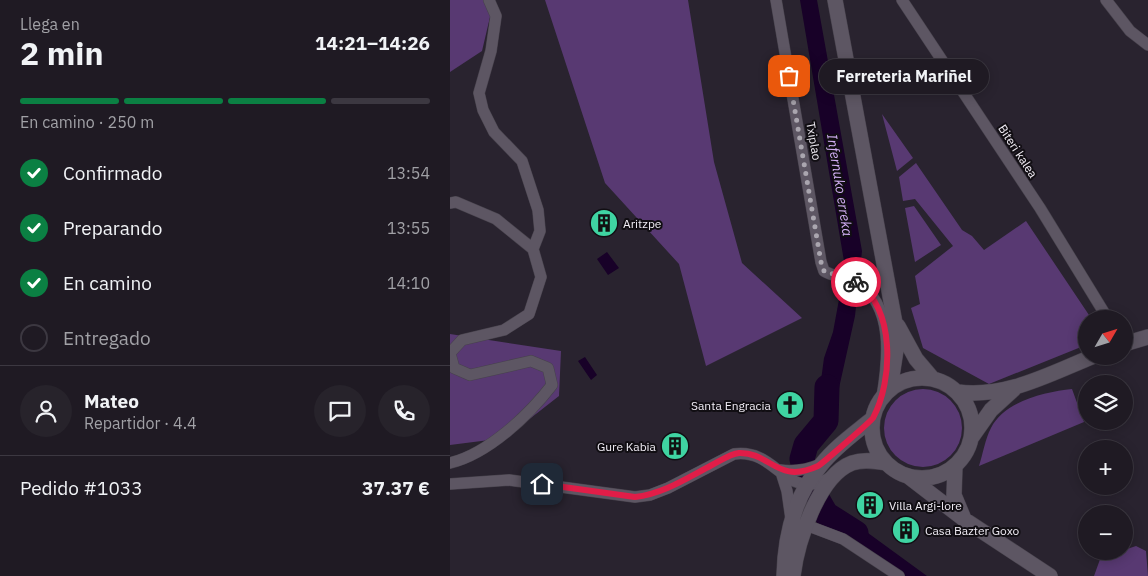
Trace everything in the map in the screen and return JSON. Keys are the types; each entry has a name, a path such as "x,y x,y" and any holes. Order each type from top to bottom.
{"street":[{"path":"489,0 496,16 491,51 479,93 483,110 494,132 522,161 538,210 540,231 533,249"},
{"name":"Txiplao","path":"776,0 821,262 824,271 857,283 867,290 880,312 887,349 886,393"},
{"path":"790,520 804,486 824,461 872,419 886,393 896,350 893,310 835,0"},
{"name":"Biteri kalea","path":"902,0 1040,208 1102,310"},
{"path":"1106,0 1130,31 1148,45"},
{"path":"450,203 456,202 496,219 533,249 541,277 529,314 504,330 462,340 450,353 454,368 470,375 531,361 548,368 552,385 538,403 509,430 463,460 450,463"},
{"path":"893,310 908,348 933,378"},
{"path":"1133,341 1148,337"},
{"path":"958,392 987,394 1015,388 1078,362"},
{"path":"886,393 915,378 933,378 944,382 958,392 967,406 971,416 972,436"},
{"path":"905,475 928,478 938,476 955,466 965,454 972,436 991,410 1015,388"},
{"path":"872,419 874,443 886,463 965,520 1050,576"},
{"path":"450,484 509,480 635,497 650,495 668,488 734,454 747,454 780,470 804,486 817,484 857,462 886,463"},
{"path":"780,470 793,472 808,470 824,461"},
{"path":"955,466 954,495 965,520"},
{"path":"780,470 787,491 790,520 784,556 784,576"},
{"path":"793,576 800,541 808,520 837,473"},
{"path":"808,520 843,539 898,576"}],"shaded area":[{"path":"450,0 494,0 482,51 450,72"},
{"path":"545,0 688,0 714,162 742,263 802,318 706,366 679,264 605,183"},
{"path":"882,114 913,158 897,171"},
{"path":"916,163 962,230 972,236 984,250 1026,221 1086,310 1078,310 1078,348 989,384 923,348 911,308 920,304 915,276 953,246 915,199 903,201 899,177"},
{"path":"914,206 941,245 915,262 905,208"},
{"path":"450,334 561,351 559,396 505,438 450,445"},
{"path":"923,389 938,392 955,406 959,413 962,428 959,443 945,460 938,464 923,467 908,464 891,450 887,443 884,428 887,413 901,396 908,392"},
{"path":"1072,389 1078,406 1078,425 979,466 989,432 997,419 1015,405 1050,393"},
{"path":"1136,546 1146,551 1148,576 1094,576 1100,560 1133,560 1133,547"}],"water":[{"path":"800,0 817,0 862,251 855,316 831,424 822,418 820,388 824,358 833,332 845,267"},
{"path":"607,252 619,268 608,275 597,259"},
{"path":"585,357 597,375 591,380 578,361"},
{"path":"831,506 927,576 905,576 853,538 823,520"}],"waterway":[{"name":"Infernuko erreka","path":"827,387 826,421 806,445 802,459 807,481 826,514 856,533"}],"way so far":[{"path":"789,76 821,262 824,271 831,275 856,282"}],"place":[{"name":"Ferreteria Mariñel","path":"789,76"},
{"name":"Aritzpe","path":"604,223"},
{"name":"Santa Engracia","path":"790,405"},
{"name":"Gure Kabia","path":"675,446"},
{"name":"Villa Argi-lore","path":"870,505"},
{"name":"Casa Bazter Goxo","path":"906,530"}],"route":[{"path":"542,484 635,497 650,495 668,488 734,454 747,454 763,460 780,470 793,472 808,470 821,464 872,419 882,397 887,365 887,349 882,318 873,298 867,290 856,282"}]}
